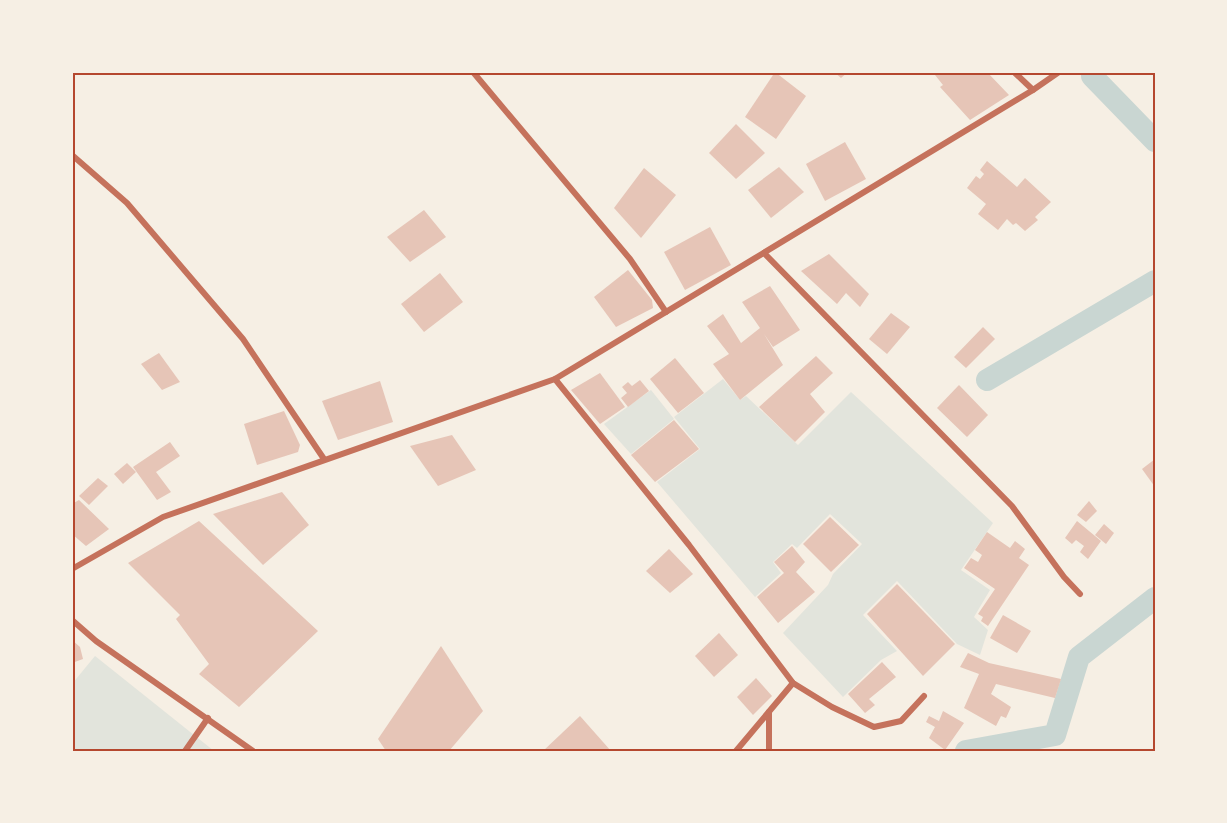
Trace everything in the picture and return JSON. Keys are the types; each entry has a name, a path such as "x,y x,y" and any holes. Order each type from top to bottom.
{"street":[{"path":"473,72 630,259 666,312"},
{"path":"1014,72 1033,90"},
{"path":"72,569 163,517 555,379 1033,90 1059,72"},
{"path":"72,155 127,203 243,339 324,459"},
{"path":"764,253 1012,506 1064,577 1080,594"},
{"path":"555,379 689,545 793,683 832,707 874,727 901,721 924,696"},
{"path":"72,620 96,641 253,751"},
{"path":"736,751 793,683"},
{"path":"769,711 769,751"},
{"path":"185,751 208,718"}],"shaded area":[{"path":"723,379 740,400 746,396 798,445 851,392 993,523 961,570 990,590 974,617 988,630 980,655 957,644 897,581 863,615 897,651 881,660 843,697 783,633 862,544 830,514 797,548 792,544 773,562 781,573 755,597 657,482 700,449 674,417"},
{"path":"651,390 674,419 631,454 604,424"},
{"path":"95,656 214,751 72,751 72,684"}],"building":[{"path":"775,72 806,96 776,139 745,117"},
{"path":"834,72 848,72 841,78"},
{"path":"939,72 987,72 1009,95 970,120 940,87 943,85 935,75"},
{"path":"736,124 765,153 736,179 709,153"},
{"path":"845,142 866,179 825,201 806,164"},
{"path":"987,161 1017,187 1025,178 1051,202 1035,217 1038,220 1025,231 1007,219 998,230 978,214 986,204 967,188 976,176 980,179 984,174 980,170"},
{"path":"779,167 804,192 771,218 748,190"},
{"path":"644,168 676,195 641,238 614,208"},
{"path":"424,210 446,237 410,262 387,237"},
{"path":"710,227 731,265 685,290 664,252"},
{"path":"829,254 869,294 860,307 846,293 837,304 801,271"},
{"path":"628,270 652,300 653,308 616,327 594,297"},
{"path":"440,273 463,302 424,332 401,304"},
{"path":"770,286 800,330 773,347 764,334 783,365 740,400 713,364 729,354 707,326 723,314 741,343 760,328 742,302"},
{"path":"891,313 910,327 887,354 869,339"},
{"path":"983,327 995,339 966,368 954,357"},
{"path":"159,353 180,382 162,390 141,364"},
{"path":"816,356 833,373 810,394 825,412 795,442 759,407"},
{"path":"675,358 704,393 678,413 650,379"},
{"path":"600,373 625,407 600,424 571,390"},
{"path":"640,380 649,391 628,407 621,398 627,393 622,387 628,382 632,386"},
{"path":"380,381 393,422 338,440 322,401"},
{"path":"959,385 988,415 967,437 937,408"},
{"path":"284,411 300,445 298,452 257,465 244,424"},
{"path":"674,420 699,449 655,482 631,455"},
{"path":"452,435 476,470 438,486 410,446"},
{"path":"170,442 180,456 156,472 171,492 157,500 133,467"},
{"path":"1155,459 1155,487 1142,469"},
{"path":"127,463 136,472 123,484 114,474"},
{"path":"98,478 108,486 89,505 79,496"},
{"path":"282,492 309,525 263,565 213,514"},
{"path":"79,500 109,529 86,546 72,534 72,504"},
{"path":"1089,501 1097,511 1086,522 1077,515"},
{"path":"830,517 859,545 831,572 803,544"},
{"path":"199,521 318,631 239,707 199,674 209,664 176,619 180,615 128,563"},
{"path":"1077,521 1101,541 1088,559 1080,552 1084,546 1076,540 1072,544 1065,538"},
{"path":"1104,524 1114,533 1106,544 1095,535"},
{"path":"987,532 1010,548 1015,541 1025,549 1019,558 1029,565 988,626 981,621 983,617 978,614 995,589 964,568 971,558 978,562 982,555 975,550"},
{"path":"792,546 805,562 796,572 815,592 778,623 757,597 784,573 774,562"},
{"path":"669,549 693,574 670,593 646,571"},
{"path":"897,584 955,644 923,676 867,614"},
{"path":"1003,615 1031,631 1017,653 990,638"},
{"path":"719,633 738,655 714,677 695,656"},
{"path":"72,640 80,647 83,659 72,663"},
{"path":"441,646 483,711 449,751 386,751 378,739"},
{"path":"968,653 989,663 1061,679 1055,698 996,684 991,694 1011,707 1006,718 1001,716 996,726 964,708 979,674 960,667"},
{"path":"882,662 896,677 869,699 875,705 865,713 848,694"},
{"path":"756,678 772,696 753,715 737,697"},
{"path":"943,711 964,723 945,750 929,738 935,727 926,722 929,716 939,721"},
{"path":"580,716 611,751 543,751"}],"waterway":[{"path":"1092,76 1155,141"},
{"path":"987,380 1155,281"},
{"path":"966,751 1055,735 1079,657 1155,598"}]}
